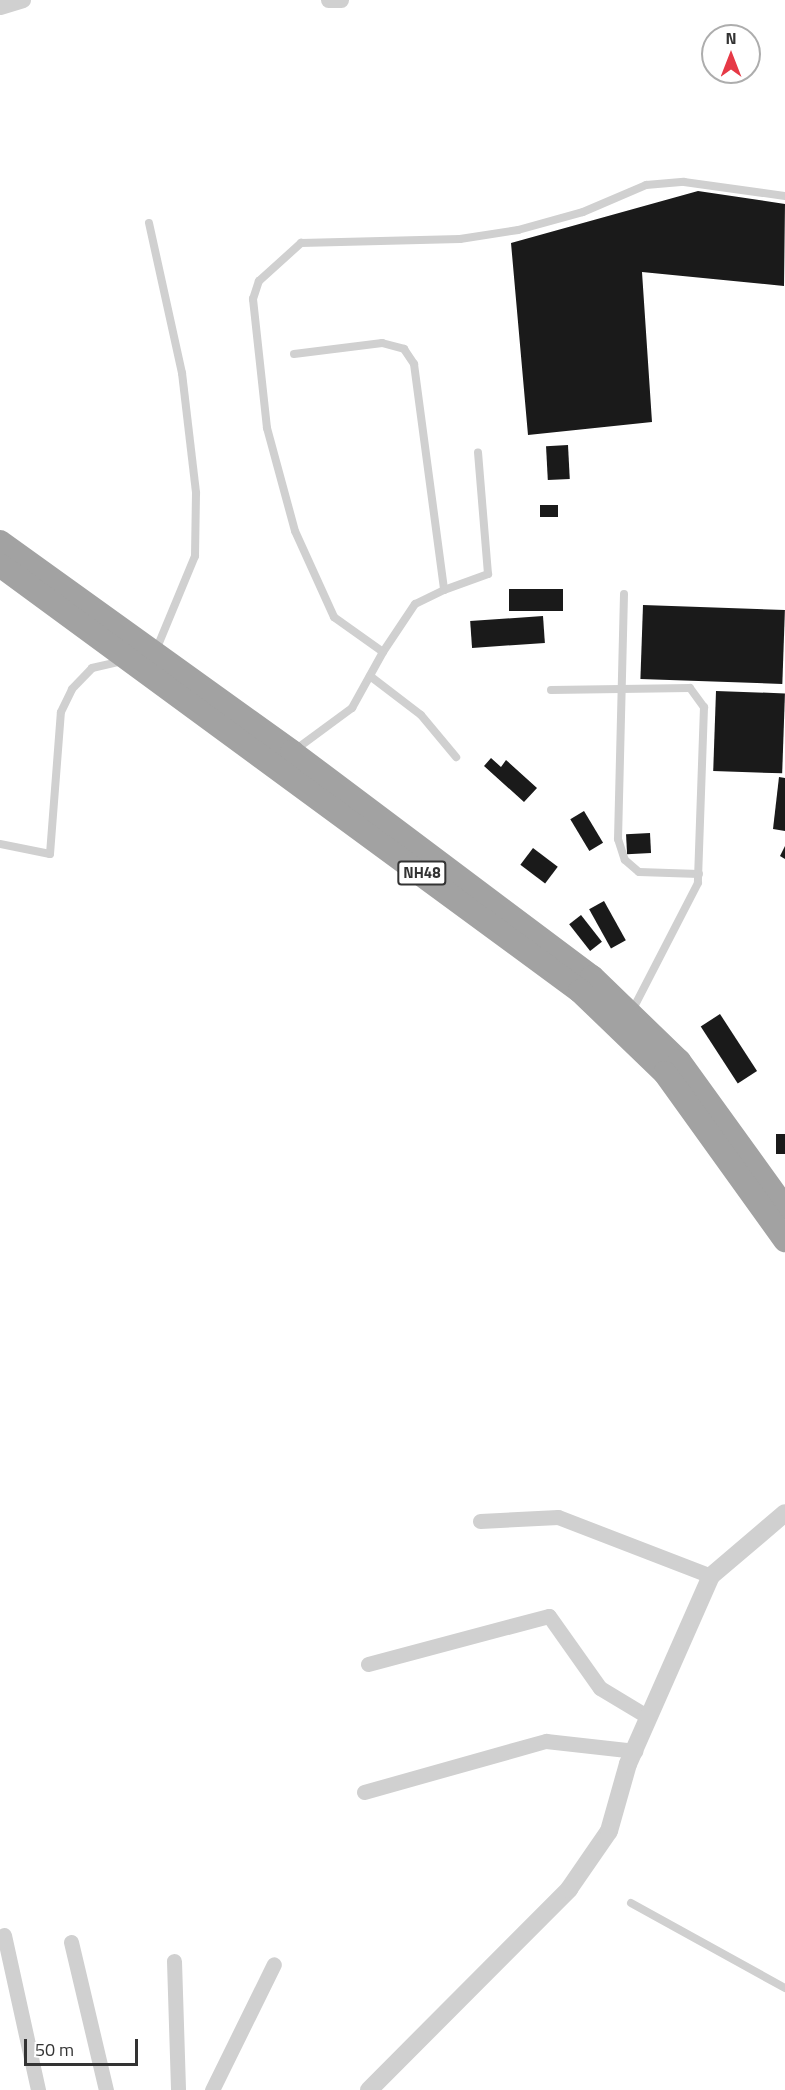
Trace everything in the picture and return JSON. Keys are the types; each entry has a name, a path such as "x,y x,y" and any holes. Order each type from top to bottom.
{"highway":[{"name":"NH48","path":"0,543 292,752 631,1013 679,1061 776,1197 785,1240"},
{"name":"NH48","path":"0,565 580,991 665,1073 776,1197"}],"street":[{"path":"0,7 23,0"},
{"path":"328,0 341,0"},
{"path":"369,2090 570,1889 609,1831 648,1717 711,1576 785,1514"},
{"path":"480,1521 558,1517 711,1576"},
{"path":"368,1664 549,1616 600,1688 648,1717"},
{"path":"364,1792 546,1741 635,1751"},
{"path":"4,1935 38,2090"},
{"path":"71,1942 106,2090"},
{"path":"174,1961 178,2090"},
{"path":"212,2090 274,1964"}],"lane":[{"path":"384,652 334,617 295,531 267,429 253,299 259,281 301,243 460,239 518,230 583,212 646,185 684,182 785,196"},
{"path":"148,223 182,373 196,493 195,556 154,655"},
{"path":"294,354 382,342 404,349 414,364 444,590"},
{"path":"292,752 352,708 415,603 488,574 478,452"},
{"path":"624,594 616,814 625,860 639,872 699,874"},
{"path":"0,844 50,854 61,712 92,668 129,660"},
{"path":"370,676 421,716 456,757"},
{"path":"551,690 690,688 699,694 704,707 699,874 686,915 631,1013"},
{"path":"631,1903 785,1988"}],"building":[{"path":"698,191 785,204 784,286 642,272 652,422 528,435 511,243"},
{"path":"568,445 570,479 548,480 546,446"},
{"path":"540,505 558,505 558,517 540,517"},
{"path":"509,589 563,589 563,611 509,611"},
{"path":"643,605 785,610 782,684 640,679"},
{"path":"543,616 545,643 472,648 470,621"},
{"path":"716,691 785,693 782,773 713,771"},
{"path":"491,758 501,767 506,760 537,788 524,802 484,766"},
{"path":"779,777 785,778 785,831 773,829"},
{"path":"584,811 603,843 589,851 570,819"},
{"path":"650,833 651,853 627,854 626,834"},
{"path":"785,846 785,859 780,856"},
{"path":"533,848 558,867 545,883 520,865"},
{"path":"604,901 626,940 611,949 589,909"},
{"path":"581,915 602,942 590,951 569,924"},
{"path":"720,1014 757,1071 738,1084 701,1027"},
{"path":"776,1134 785,1134 785,1154 776,1154"}]}
